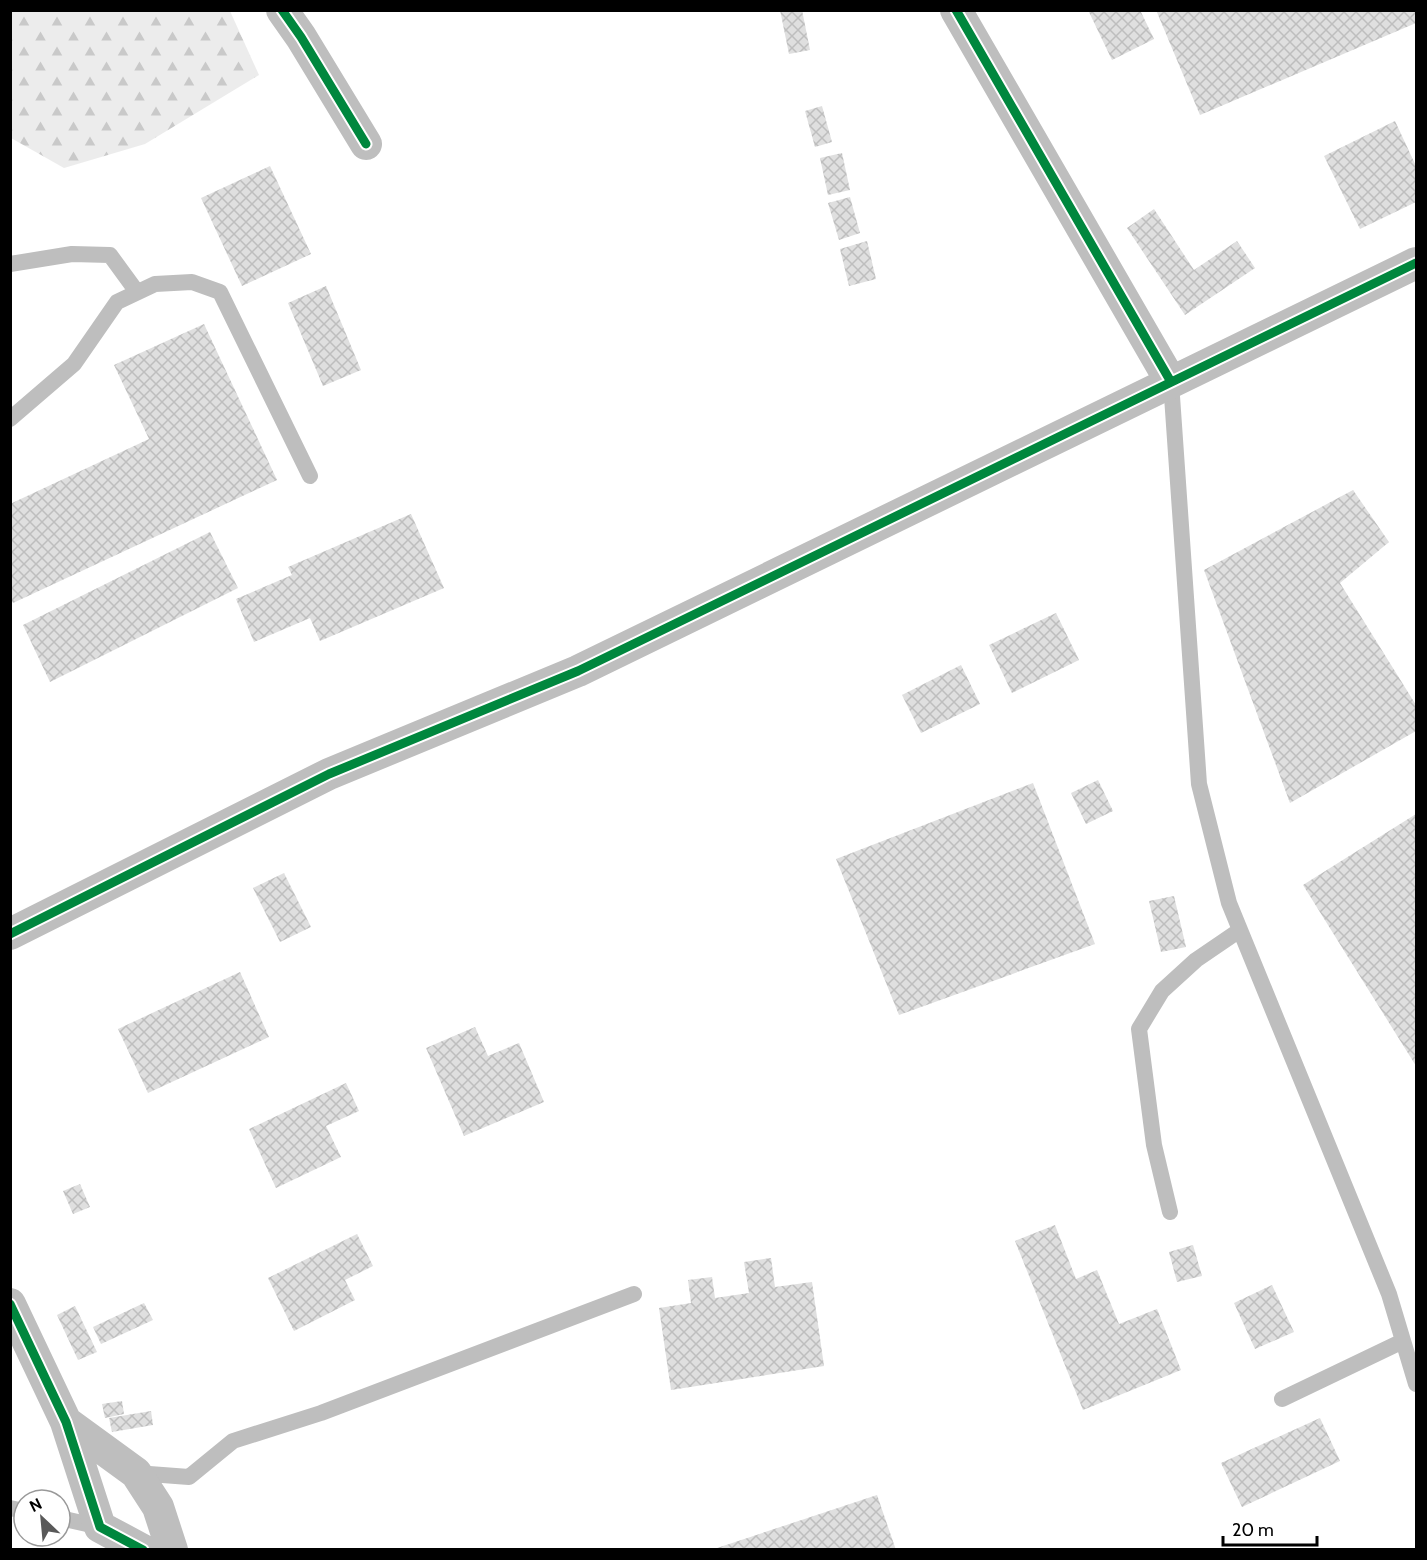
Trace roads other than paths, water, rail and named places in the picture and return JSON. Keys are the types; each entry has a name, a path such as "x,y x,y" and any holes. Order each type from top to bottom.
{"street":[{"path":"282,10 366,144"},
{"path":"956,10 1171,382"},
{"path":"10,934 329,774 578,671 1416,263"},
{"path":"10,1304 66,1422 100,1527 143,1550"},
{"path":"66,1422 136,1473 158,1507 172,1550"}],"lane":[{"path":"10,264 72,254 110,255 137,292"},
{"path":"10,419 74,363 117,302 155,284 192,282 220,292 310,476"},
{"path":"1171,382 1199,784 1229,903 1389,1294 1416,1384"},
{"path":"1170,1212 1154,1145 1139,1029 1162,991 1196,960 1240,930"},
{"path":"136,1473 189,1477 233,1441 321,1413 634,1294"},
{"path":"1282,1399 1403,1341"},
{"path":"72,1521 100,1527"}]}
